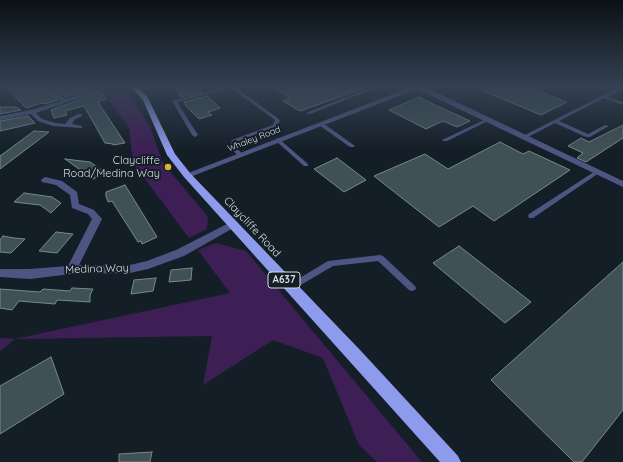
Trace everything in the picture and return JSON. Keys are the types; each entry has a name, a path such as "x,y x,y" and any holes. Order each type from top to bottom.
{"highway":[{"name":"Claycliffe Road","path":"150,108 171,154 187,175 232,225 356,356 452,462"}],"street":[{"path":"0,118 32,112 44,108"},
{"name":"Whaley Road","path":"187,175 365,108"},
{"name":"Whaley Road","path":"462,108 623,184"},
{"path":"32,112 40,120 55,125 80,127"},
{"path":"67,126 72,119 80,115"},
{"path":"45,180 59,183 74,194 75,206 91,212 97,219 71,270"},
{"name":"Medina Way","path":"0,273 30,274 71,270 130,269 148,265 180,253 232,225"}],"lane":[{"path":"178,108 195,135"},
{"path":"240,155 233,147 234,141 275,126 278,120 261,108"},
{"path":"308,113 322,108"},
{"path":"524,137 582,108"},
{"path":"445,140 488,120"},
{"path":"555,121 588,136 607,126"},
{"path":"321,124 352,146"},
{"path":"278,140 306,165"},
{"path":"530,216 597,172"},
{"path":"291,287 331,263 380,258 412,288"}],"shaded area":[{"path":"114,108 138,108 150,127 163,163 208,217 207,229 189,238 133,163 129,127"},
{"path":"216,243 246,251 422,462 377,462 359,445 323,358 273,340 203,385 212,336 15,339 230,293 198,250"},
{"path":"0,338 15,339 0,351"}],"building":[{"path":"0,108 17,108 21,110 0,114"},
{"path":"58,108 78,108 65,111 67,115 54,118 51,110"},
{"path":"85,108 102,108 125,143 113,145 105,143"},
{"path":"188,108 220,108 208,112 212,115 199,119"},
{"path":"294,108 310,108 300,111"},
{"path":"395,108 441,108 470,121 457,127 443,121 426,129 389,110"},
{"path":"523,108 556,108 541,115"},
{"path":"28,116 35,123 0,131 0,121"},
{"path":"623,125 623,138 586,162 577,158 583,153 568,146 581,138 589,142"},
{"path":"34,131 49,132 0,169 0,156"},
{"path":"500,142 523,154 529,151 570,170 494,221 473,206 439,227 374,176 425,154 448,169"},
{"path":"337,158 366,180 344,192 314,169"},
{"path":"65,159 90,162 106,173 93,179"},
{"path":"125,185 157,237 142,244 141,241 138,242 112,201 108,202 106,196 106,192"},
{"path":"24,193 52,197 61,203 51,213 40,205 14,202"},
{"path":"56,232 73,234 57,253 39,251"},
{"path":"3,236 25,239 11,253 0,252 0,240"},
{"path":"459,246 531,302 505,323 433,263"},
{"path":"623,262 623,410 582,462 574,462 491,380"},
{"path":"192,268 191,280 169,282 171,270"},
{"path":"156,278 153,291 131,294 134,280"},
{"path":"72,288 93,289 90,295 90,302 57,300 55,304 19,301 12,310 0,308 0,289 40,292 43,289 70,291"},
{"path":"51,357 64,394 0,434 0,386"},
{"path":"152,452 150,462 119,462 119,454"}],"place":[{"name":"Claycliffe Road/Medina Way","path":"168,167"}]}
